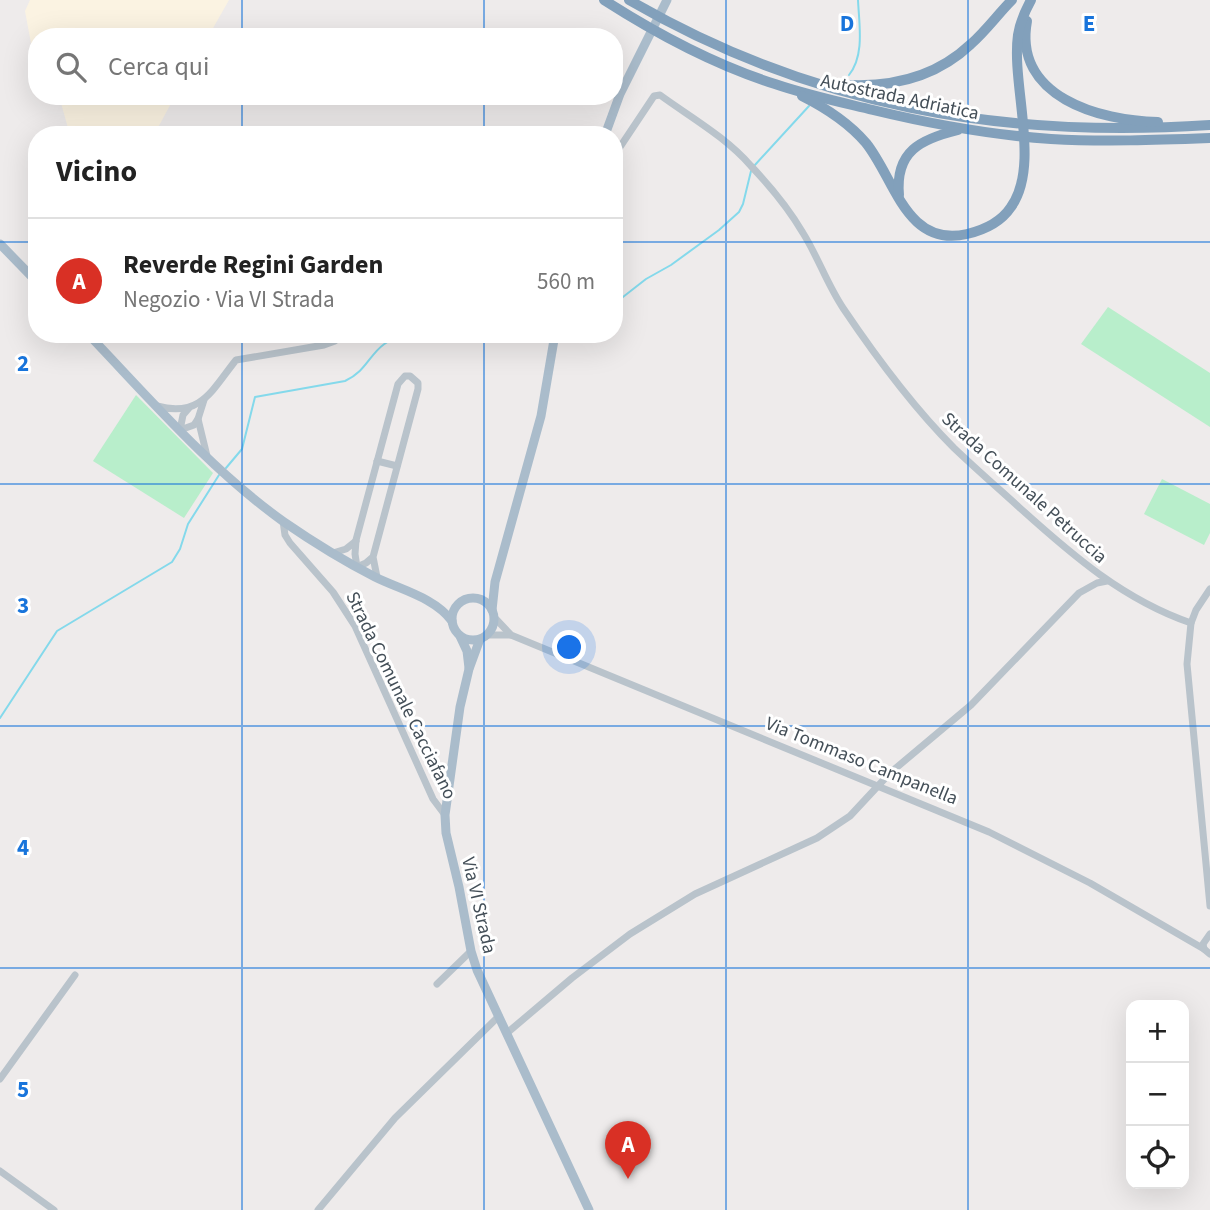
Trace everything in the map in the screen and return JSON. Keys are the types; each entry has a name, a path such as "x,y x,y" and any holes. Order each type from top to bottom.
{"highway":[{"name":"Autostrada Adriatica","path":"604,0 696,51 745,73 784,87 889,113 962,129 1018,136 1090,141 1210,138"},
{"name":"Autostrada Adriatica","path":"629,0 721,47 806,81 919,110 1022,125 1103,129 1210,124"},
{"path":"806,81 876,86 919,77 944,65 965,50 1012,0"},
{"path":"784,87 825,108 851,127 871,150 910,216 929,230 950,236 979,231 997,221 1013,205 1022,183 1024,156 1018,38 1022,19 1033,0"},
{"path":"1033,0 1026,28 1028,54 1041,80 1056,94 1084,108 1125,120 1210,124"},
{"path":"899,197 901,168 910,152 930,137 962,129"}],"main road":[{"path":"623,91 667,0"},
{"path":"609,126 617,105"},
{"path":"0,244 28,273"},
{"path":"97,343 208,458 283,521 357,567 433,603 444,611 460,636 470,640 483,637 492,627 495,582 538,428 553,343"},
{"path":"433,603 461,602 474,598 486,592 495,582"},
{"path":"474,598 487,604 493,614"},
{"path":"452,621 454,611 461,602"},
{"name":"Via VI Strada","path":"460,636 467,651 469,669"},
{"name":"Via VI Strada","path":"483,637 469,669 460,707 445,816 446,833 471,951 527,1080 589,1210"}],"street":[{"name":"Strada Comunale Petruccia","path":"623,142 654,96 660,95 733,148 753,168 804,235 836,298 871,349 925,417 1035,522 1107,581 1146,605 1191,623"},
{"path":"180,430 194,425 204,400 236,359 330,343"},
{"path":"373,557 366,564 357,567 356,540 398,384 405,376 410,376 418,383 418,389 373,557 377,577"},
{"path":"157,406 178,410 204,400"},
{"path":"180,430 183,415 189,408"},
{"path":"198,419 208,458"},
{"path":"377,461 397,466"},
{"name":"Strada Comunale Cacciafano","path":"283,521 285,535 290,543 333,592 355,626 433,799 445,816"},
{"path":"333,553 346,549 356,540"},
{"path":"507,1033 630,934 695,894 817,838 849,816 890,774 971,705 1079,593 1097,583 1107,581"},
{"path":"1210,589 1191,623 1187,664 1210,905"},
{"name":"Via Tommaso Campanella","path":"493,614 511,635"},
{"name":"Via Tommaso Campanella","path":"483,637 511,635 989,832 1035,854 1207,952 1208,934 1188,940"},
{"path":"437,984 471,951"},
{"path":"0,1079 75,975"},
{"path":"318,1210 395,1118 499,1016"},
{"path":"0,1171 54,1210"}],"shaded area":[{"path":"30,0 229,0 213,28 28,28 25,11"},
{"path":"62,105 170,105 159,126 67,126"}],"green space":[{"path":"1108,307 1210,373 1210,427 1081,344"},
{"path":"136,395 213,473 184,518 93,461"},
{"path":"1162,479 1210,504 1210,533 1204,545 1144,514"}],"waterway":[{"path":"849,75 859,49 858,0"},
{"path":"754,166 809,106"},
{"path":"623,297 719,230 739,212 751,171"},
{"path":"226,468 242,449 255,397 345,381 362,369 386,343"},
{"path":"0,718 57,631 172,562 180,549 188,524 219,475"}],"place":[{"name":"Reverde Regini Garden","path":"628,1179"}]}
